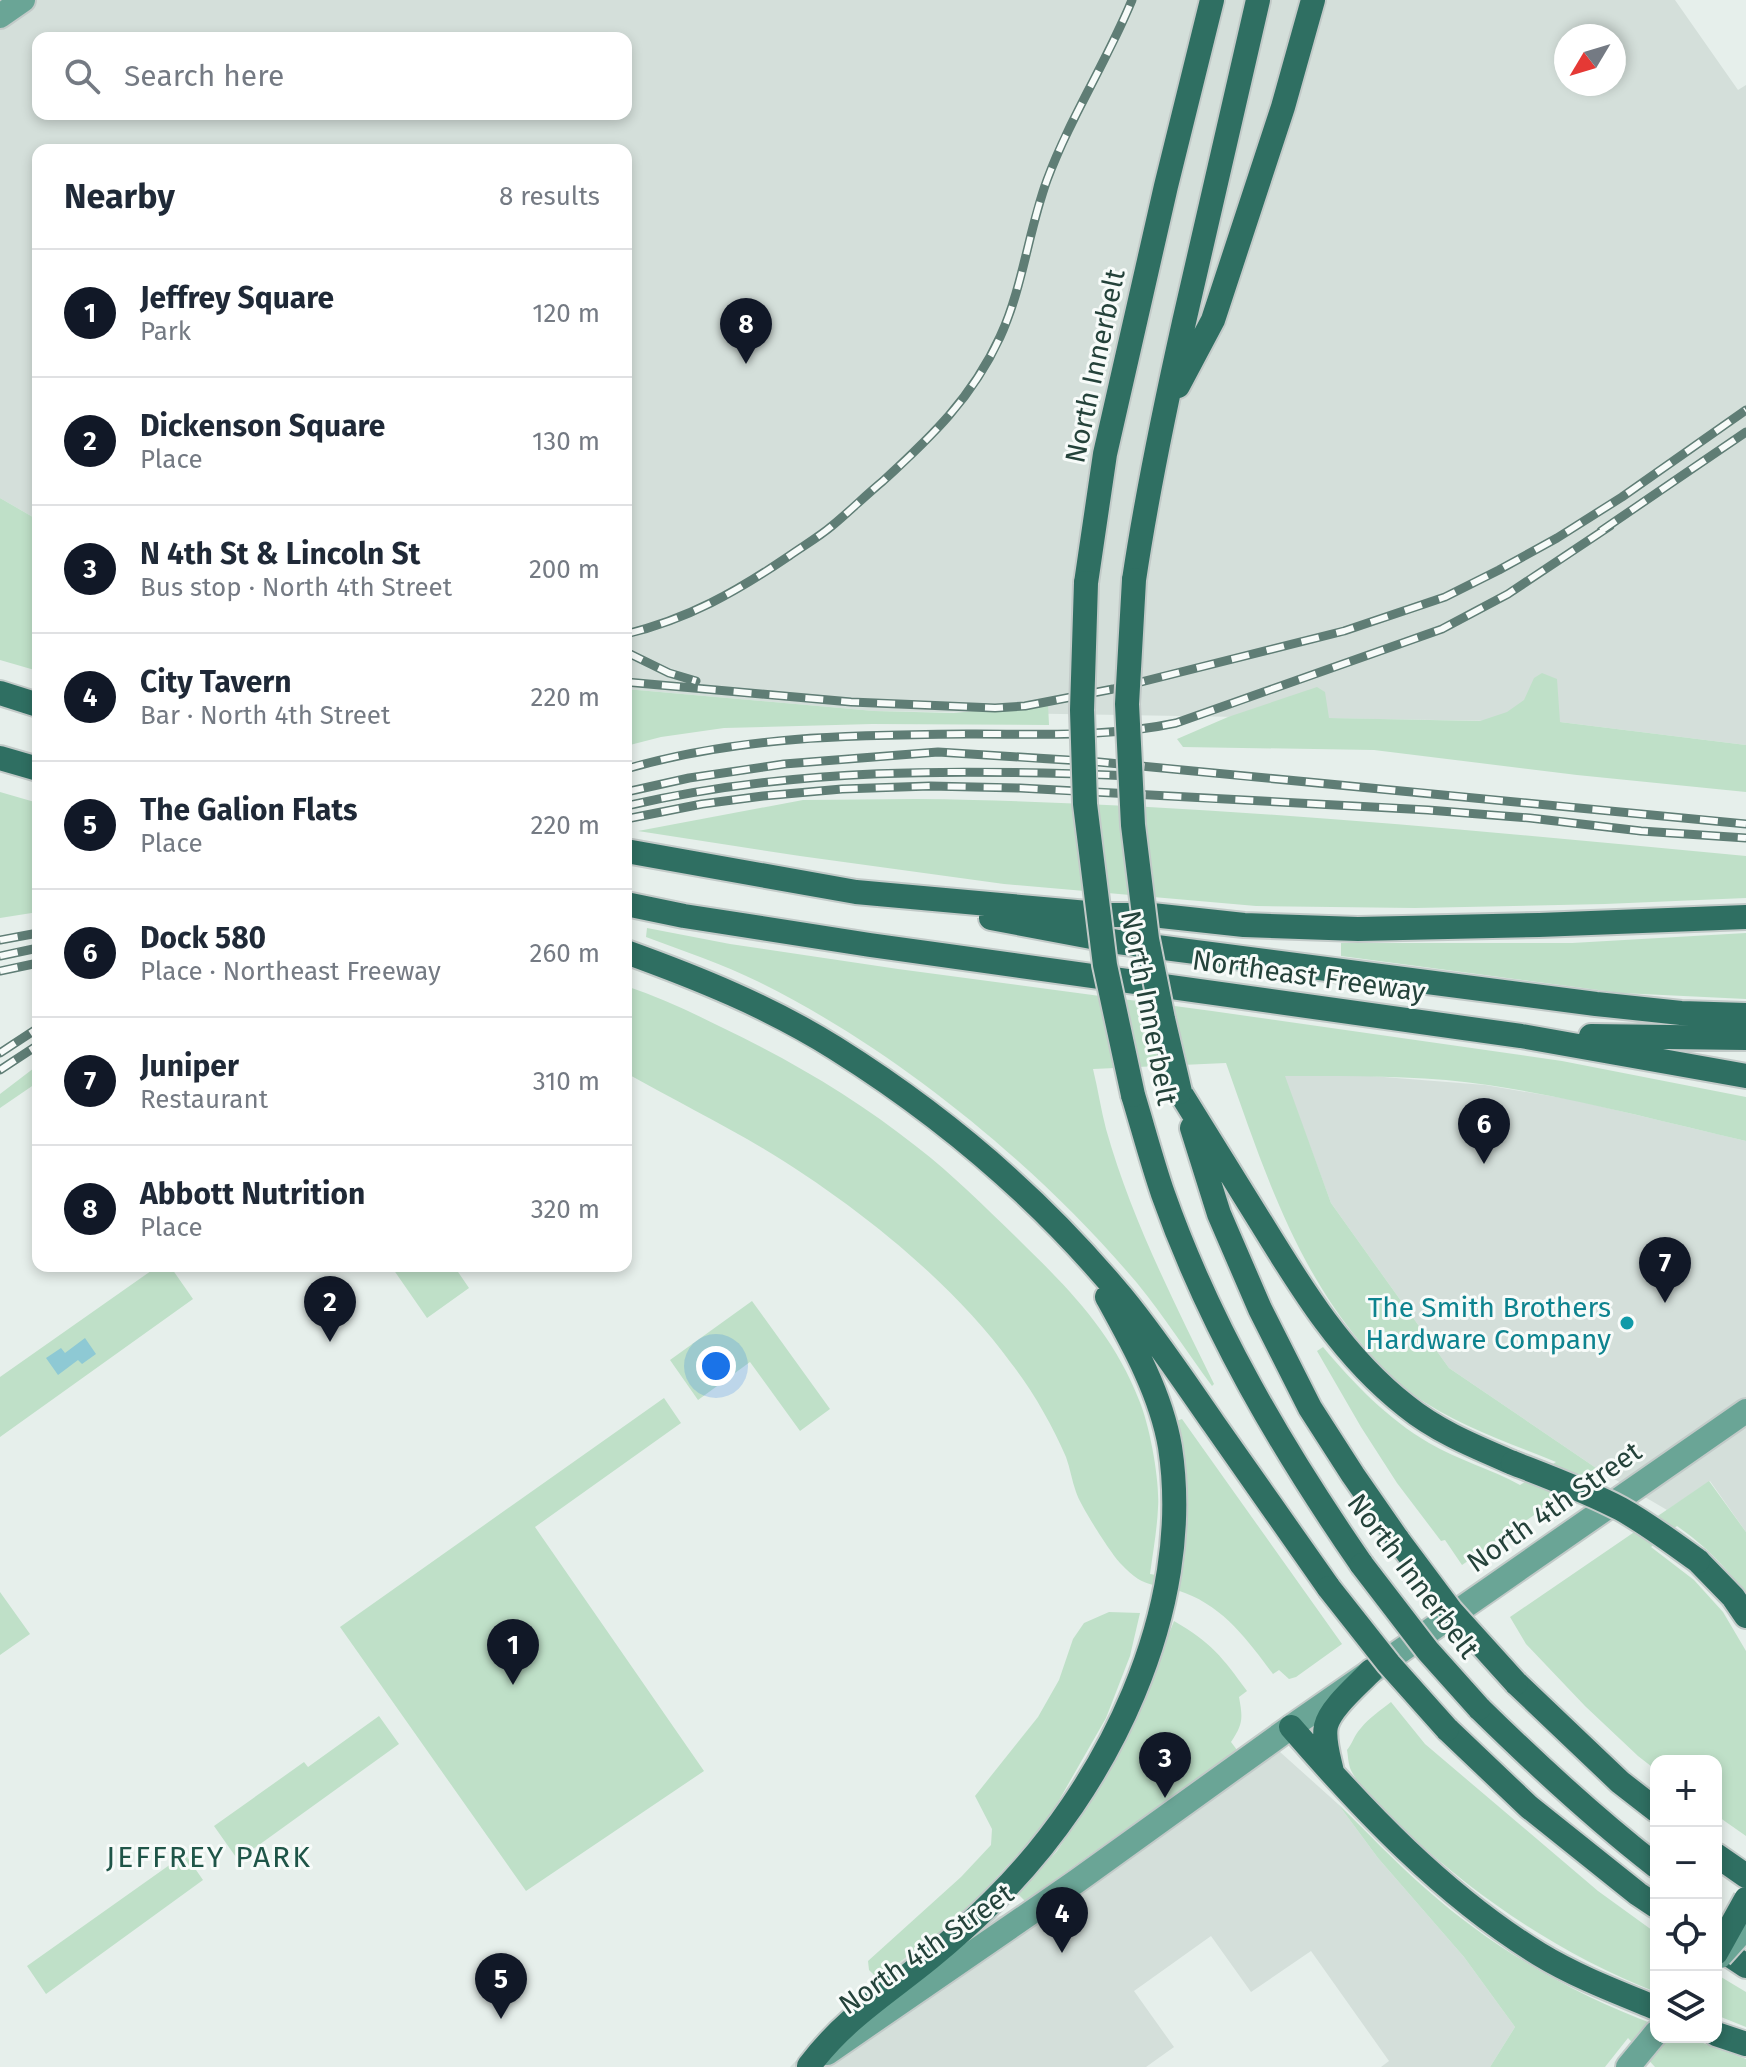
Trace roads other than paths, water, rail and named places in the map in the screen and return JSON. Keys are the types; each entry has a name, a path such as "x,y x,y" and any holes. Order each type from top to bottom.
{"highway":[{"name":"North Innerbelt","path":"1212,0 1105,454 1086,583 1082,710 1085,804 1105,965 1133,1095 1163,1194 1202,1290 1254,1395 1315,1498 1428,1651 1479,1708 1542,1771 1650,1861"},
{"name":"North Innerbelt","path":"1258,0 1164,413 1134,580 1127,704 1133,825 1147,939 1163,1019 1180,1092 1219,1214 1260,1309 1310,1408 1398,1540 1451,1611 1516,1683 1620,1782 1650,1805"},
{"path":"1164,413 1213,320 1283,107 1313,0"},
{"path":"0,693 32,703"},
{"path":"0,758 32,767"},
{"name":"Northeast Freeway","path":"632,852 856,892 1244,925 1344,928 1539,925 1746,917"},
{"path":"856,892 1118,942 1596,1004 1681,1013 1746,1015"},
{"name":"Northeast Freeway","path":"632,905 870,945 1521,1036 1746,1076"},
{"path":"632,954 720,989 833,1046 956,1133 1054,1222 1153,1336 1329,1588 1389,1664 1447,1729 1529,1807 1650,1902"},
{"path":"1521,1036 1746,1038"},
{"path":"1180,1092 1292,1274 1328,1326 1366,1371 1407,1407 1462,1442 1620,1509 1661,1534 1698,1561 1733,1597 1746,1616"},
{"path":"808,2067 841,2028 971,1922 1048,1840 1092,1776 1144,1664 1156,1628 1173,1537 1174,1488 1169,1444 1157,1399 1135,1348 1085,1256"},
{"path":"1333,1775 1326,1727 1335,1710 1371,1671"},
{"path":"1291,1727 1333,1775 1430,1873 1486,1917 1540,1955 1650,2005"},
{"path":"1722,1859 1746,1876"},
{"path":"1722,1942 1746,1899"},
{"path":"1722,1918 1746,1936"},
{"path":"1722,1950 1746,1966"},
{"path":"1722,2036 1746,2044"}],"main road":[{"path":"0,16 23,0"},
{"name":"North 4th Street","path":"808,2067 1746,1411"},
{"path":"1722,1954 1746,1927"},
{"path":"1628,2067 1650,2040"}],"water":[{"path":"85,1338 96,1354 82,1364 78,1360 58,1375 46,1358 61,1348 65,1353"}],"railway":[{"path":"632,632 670,621 711,603 817,537 901,464 964,398 1000,337 1014,299 1047,180 1066,134 1132,0"},
{"path":"632,683 851,702 995,708 1025,706 1113,689 1344,631 1445,597 1557,538 1622,497 1746,410"},
{"path":"1601,531 1746,432"},
{"path":"632,768 713,749 800,739 887,735 1077,734 1126,731 1176,723 1442,629 1508,594 1610,526"},
{"path":"632,655 669,673 696,681"},
{"path":"632,791 689,778 784,764 938,752 1099,762 1746,824"},
{"path":"632,805 752,784 878,774 1004,772 1132,776"},
{"path":"632,818 763,796 930,786 1428,810 1746,838"},
{"path":"0,940 32,934"},
{"path":"0,956 32,949"},
{"path":"0,971 32,964"},
{"path":"0,1053 32,1032"},
{"path":"0,1070 32,1049"}],"place":[{"name":"Abbott Nutrition","path":"746,364"},
{"name":"Dock 580","path":"1484,1164"},
{"name":"Juniper","path":"1665,1303"},
{"name":"The Smith Brothers Hardware Company","path":"1627,1323"},
{"name":"Dickenson Square","path":"330,1342"},
{"name":"Jeffrey Square","path":"513,1685"},
{"name":"N 4th St & Lincoln St","path":"1165,1798"},
{"name":"City Tavern","path":"1062,1953"},
{"name":"The Galion Flats","path":"501,2019"}],"district":[{"name":"JEFFREY PARK","path":"209,1857"}]}
